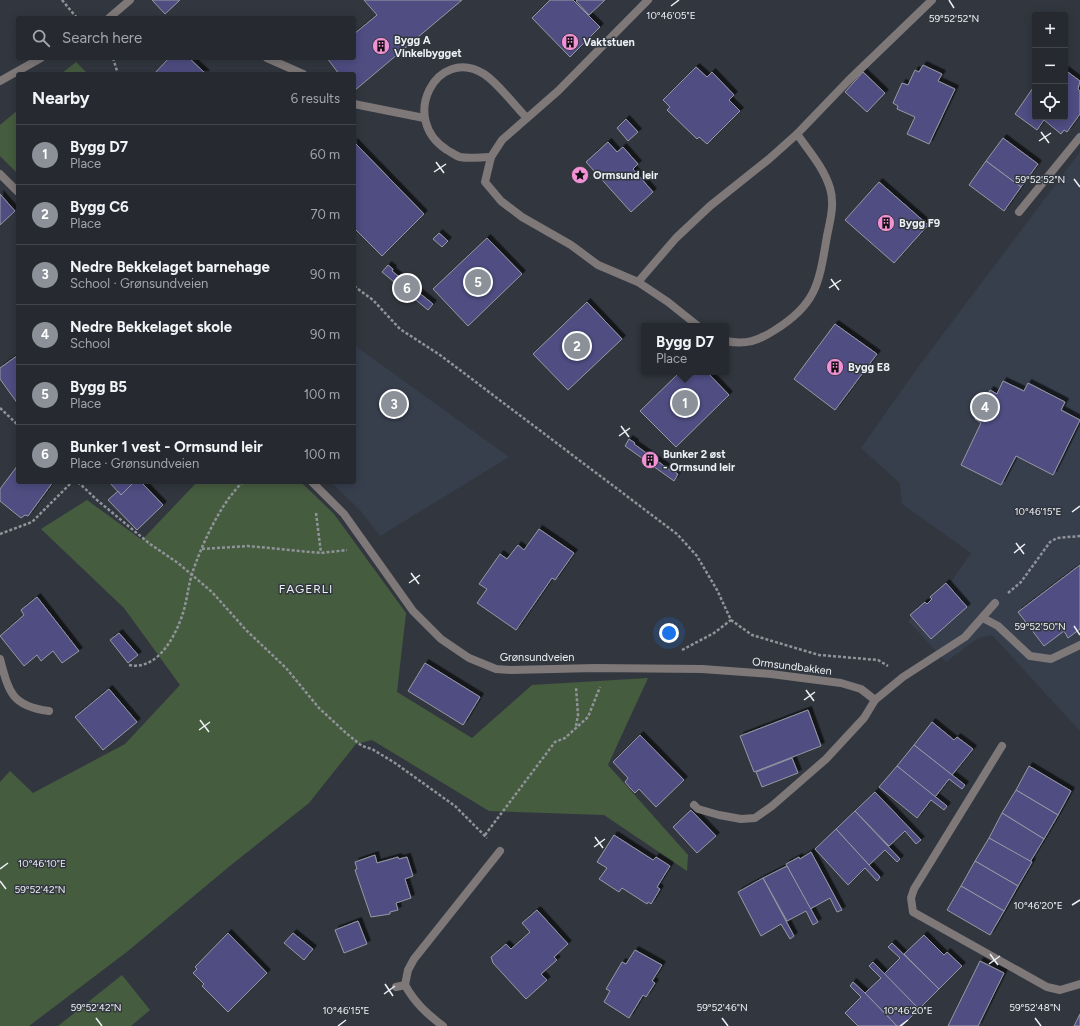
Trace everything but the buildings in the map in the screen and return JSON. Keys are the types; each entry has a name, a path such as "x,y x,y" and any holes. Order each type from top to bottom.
{"street":[{"path":"111,16 130,0"},
{"path":"648,0 558,91 502,140 491,157 485,182 500,201 522,217 571,245 598,264 638,282 668,302 694,323"},
{"path":"638,282 676,238 710,206 769,159 797,134 848,81 932,0"},
{"path":"0,81 37,60"},
{"path":"272,60 298,72"},
{"path":"491,157 459,157 439,144 431,136 424,118 426,99 433,82 452,70 463,67 484,74 527,118"},
{"path":"356,104 424,118"},
{"path":"729,341 745,344 758,340 793,319 805,306 814,292 822,264 833,205 831,189 823,170 797,134"},
{"path":"1019,212 1080,137"},
{"path":"0,174 16,190"},
{"name":"Grønsundveien","path":"314,484 344,514 413,611 441,639 469,658 496,669 702,669"},
{"path":"694,805 698,809 718,815 741,819 755,818 772,806 826,758 864,718 875,700 903,677 965,637 995,603"},
{"path":"983,618 998,626 1030,656 1051,659 1080,645"},
{"path":"0,659 6,683 11,693 22,704 32,709 49,711"},
{"name":"Ormsundbakken","path":"702,669 771,674 841,683 861,689 875,700"},
{"path":"1002,746 914,889 911,898 913,912 1047,987 1060,990 1080,984"},
{"path":"442,1026 417,1003 405,985 408,970 414,959 500,851"},
{"path":"396,988 405,985"}],"path":[{"path":"62,0 75,16"},
{"path":"114,60 117,72"},
{"path":"356,287 373,300 400,329 440,355 676,534 697,556 717,590 730,620 752,635 819,655 878,660 897,671 903,677"},
{"path":"0,408 16,423"},
{"path":"0,534 32,522 70,484"},
{"path":"80,484 96,500 212,592 246,630 286,668 319,708 346,733 362,746 372,749 395,763 455,806 500,851"},
{"path":"129,665 137,667 146,664 169,645 183,612 192,575 209,531 236,488 241,484"},
{"path":"321,553 316,509 323,492"},
{"path":"995,603 1021,582 1050,542 1057,538 1080,536"},
{"path":"202,550 248,546 321,553 346,550 365,544"},
{"path":"661,668 686,647 714,633 730,620"},
{"path":"485,835 555,742 565,738 588,717 601,684 611,668"},
{"path":"576,669 578,708 576,727"}],"shaded area":[{"path":"1080,152 1080,731 992,635 978,638 946,662 908,621 946,589 971,553 902,504 900,483 861,448 919,366"},
{"path":"356,346 509,457 380,536 360,510 333,484 356,484"}],"green space":[{"path":"76,62 86,72 64,72"},
{"path":"16,112 16,172 0,156 0,125"},
{"path":"195,484 302,484 334,514 406,613 397,692 472,738 532,685 648,678 608,765 688,855 687,871 604,815 489,811 372,740 356,744 309,803 231,865 128,951 29,1026 0,1026 0,782 10,771 33,793 125,744 180,685 124,608 41,529 87,500 142,540"},
{"path":"122,975 150,1010 131,1026 58,1026"}],"place":[{"name":"Vaktstuen","path":"570,42"},
{"name":"Bygg A Vinkelbygget","path":"381,46"},
{"name":"Ormsund leir","path":"580,175"},
{"name":"Bygg F9","path":"886,223"},
{"name":"Bygg B5","path":"478,282"},
{"name":"Bunker 1 vest - Ormsund leir","path":"407,288"},
{"name":"Bygg C6","path":"577,346"},
{"name":"Bygg E8","path":"835,367"},
{"name":"Bygg D7","path":"685,403"},
{"name":"Nedre Bekkelaget barnehage","path":"394,404"},
{"name":"Nedre Bekkelaget skole","path":"985,407"},
{"name":"Bunker 2 øst - Ormsund leir","path":"650,460"}],"district":[{"name":"FAGERLI","path":"306,589"}]}
